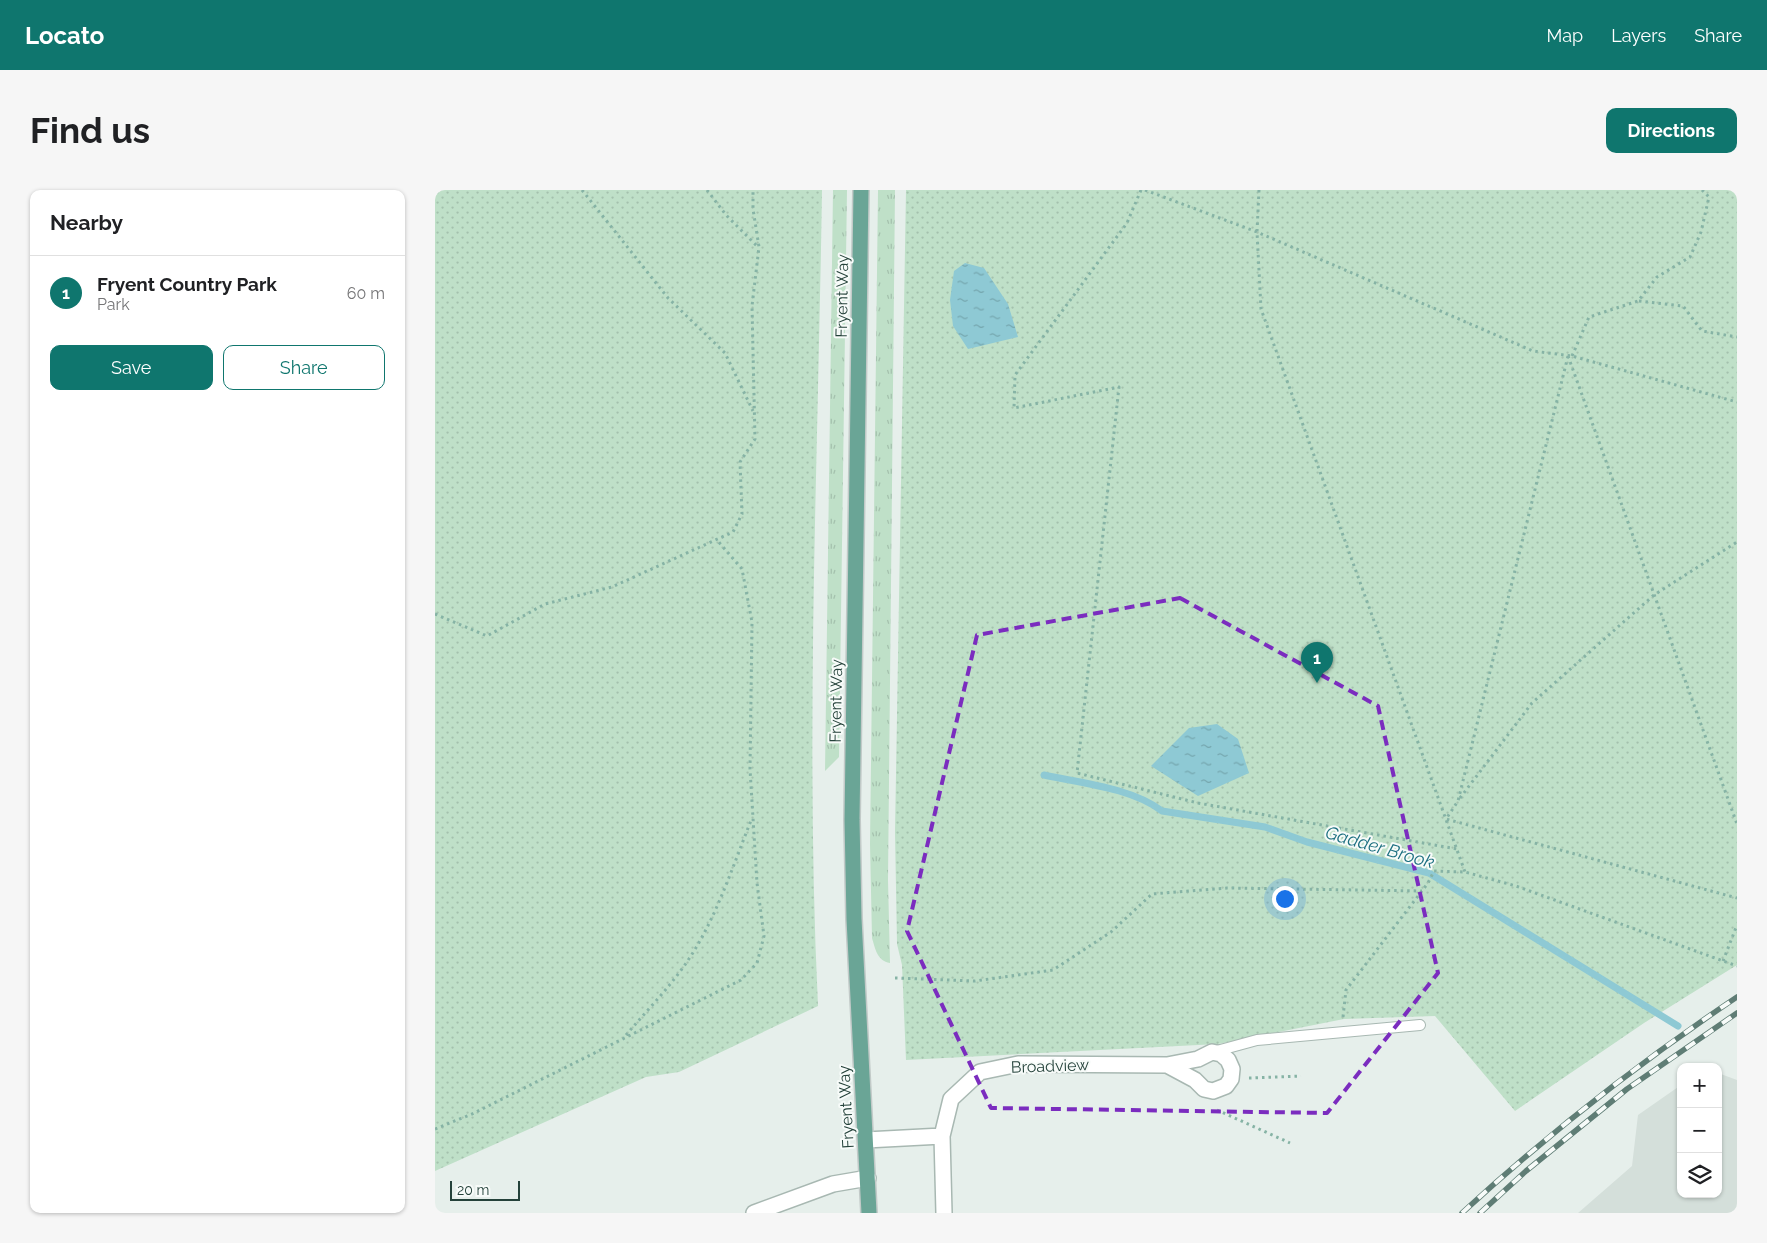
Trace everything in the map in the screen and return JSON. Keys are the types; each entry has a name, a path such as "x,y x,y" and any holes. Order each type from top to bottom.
{"main road":[{"name":"Fryent Way","path":"861,190 852,820 854,919 869,1213"}],"street":[{"path":"1213,1052 1221,1054 1228,1060 1232,1069 1231,1079 1226,1086 1213,1091"},
{"name":"Broadview","path":"944,1213 942,1136 951,1098 980,1072 1018,1064 1167,1065 1198,1059 1213,1052"},
{"name":"Broadview","path":"1167,1065 1195,1080 1204,1089 1213,1091"},
{"path":"865,1140 942,1136"},
{"path":"754,1213 833,1184 868,1178"}],"lane":[{"path":"1213,1052 1257,1040 1421,1026"}],"path":[{"path":"582,190 668,298 725,353 754,414"},
{"path":"707,190 726,215 759,248"},
{"path":"435,614 487,636 545,604 612,587 733,532 742,514 740,462 755,439 752,306 759,248 753,209 753,190"},
{"path":"1141,190 1127,222 1015,375 1014,408 1119,387 1077,773 1197,803 1457,849"},
{"path":"1145,190 1257,232 1533,350 1570,356 1737,402"},
{"path":"1259,190 1257,232 1261,309 1465,872"},
{"path":"1638,301 1657,277 1690,257 1701,232 1709,197 1701,190"},
{"path":"1458,801 1570,356 1589,317 1638,301 1683,306 1702,331 1737,337"},
{"path":"1570,356 1737,824"},
{"path":"435,1129 472,1114 741,980 757,964 764,936 757,883 749,769 752,622 742,569 717,540"},
{"path":"1446,818 1533,703 1654,595 1737,542"},
{"path":"625,1037 664,992 693,952 720,901 753,815"},
{"path":"1446,818 1737,898"},
{"path":"1341,1033 1346,990 1428,883 1433,871 1465,872 1516,886 1737,966"},
{"path":"895,978 975,981 1053,970 1111,932 1152,894 1227,888 1422,891"},
{"path":"1723,961 1737,925"},
{"path":"1231,1079 1301,1076"},
{"path":"1213,1091 1215,1110 1290,1142"}],"highlighted area":[{"path":"1180,598 1378,706 1438,973 1327,1113 991,1108 907,931 977,635"}],"shaded area":[{"path":"1722,1074 1737,1080 1737,1213 1578,1213 1632,1166 1638,1115 1677,1088 1677,1198 1722,1198"}],"green space":[{"path":"435,190 822,190 812,700 814,904 818,1006 679,1072 646,1077 435,1171"},
{"path":"833,190 847,190 839,757 825,771"},
{"path":"878,190 895,190 888,880 890,963 879,957 872,938 870,844"},
{"path":"906,190 1737,190 1737,965 1644,1023 1515,1111 1435,1016 1344,1019 1218,1044 906,1060 902,965 897,944 895,832"}],"water":[{"path":"965,263 984,268 1008,304 1018,337 968,349 953,326 950,300 954,271"},
{"path":"1217,724 1238,739 1249,773 1198,796 1151,766 1189,728"}],"waterway":[{"name":"Gadder Brook","path":"1044,775 1106,787 1136,797 1162,811 1265,827 1307,842 1429,873 1678,1026"}],"railway":[{"path":"1462,1213 1595,1100 1665,1047 1737,997"},
{"path":"1480,1213 1526,1171 1627,1089 1737,1013"}],"place":[{"name":"Fryent Country Park","path":"1317,683"}]}
